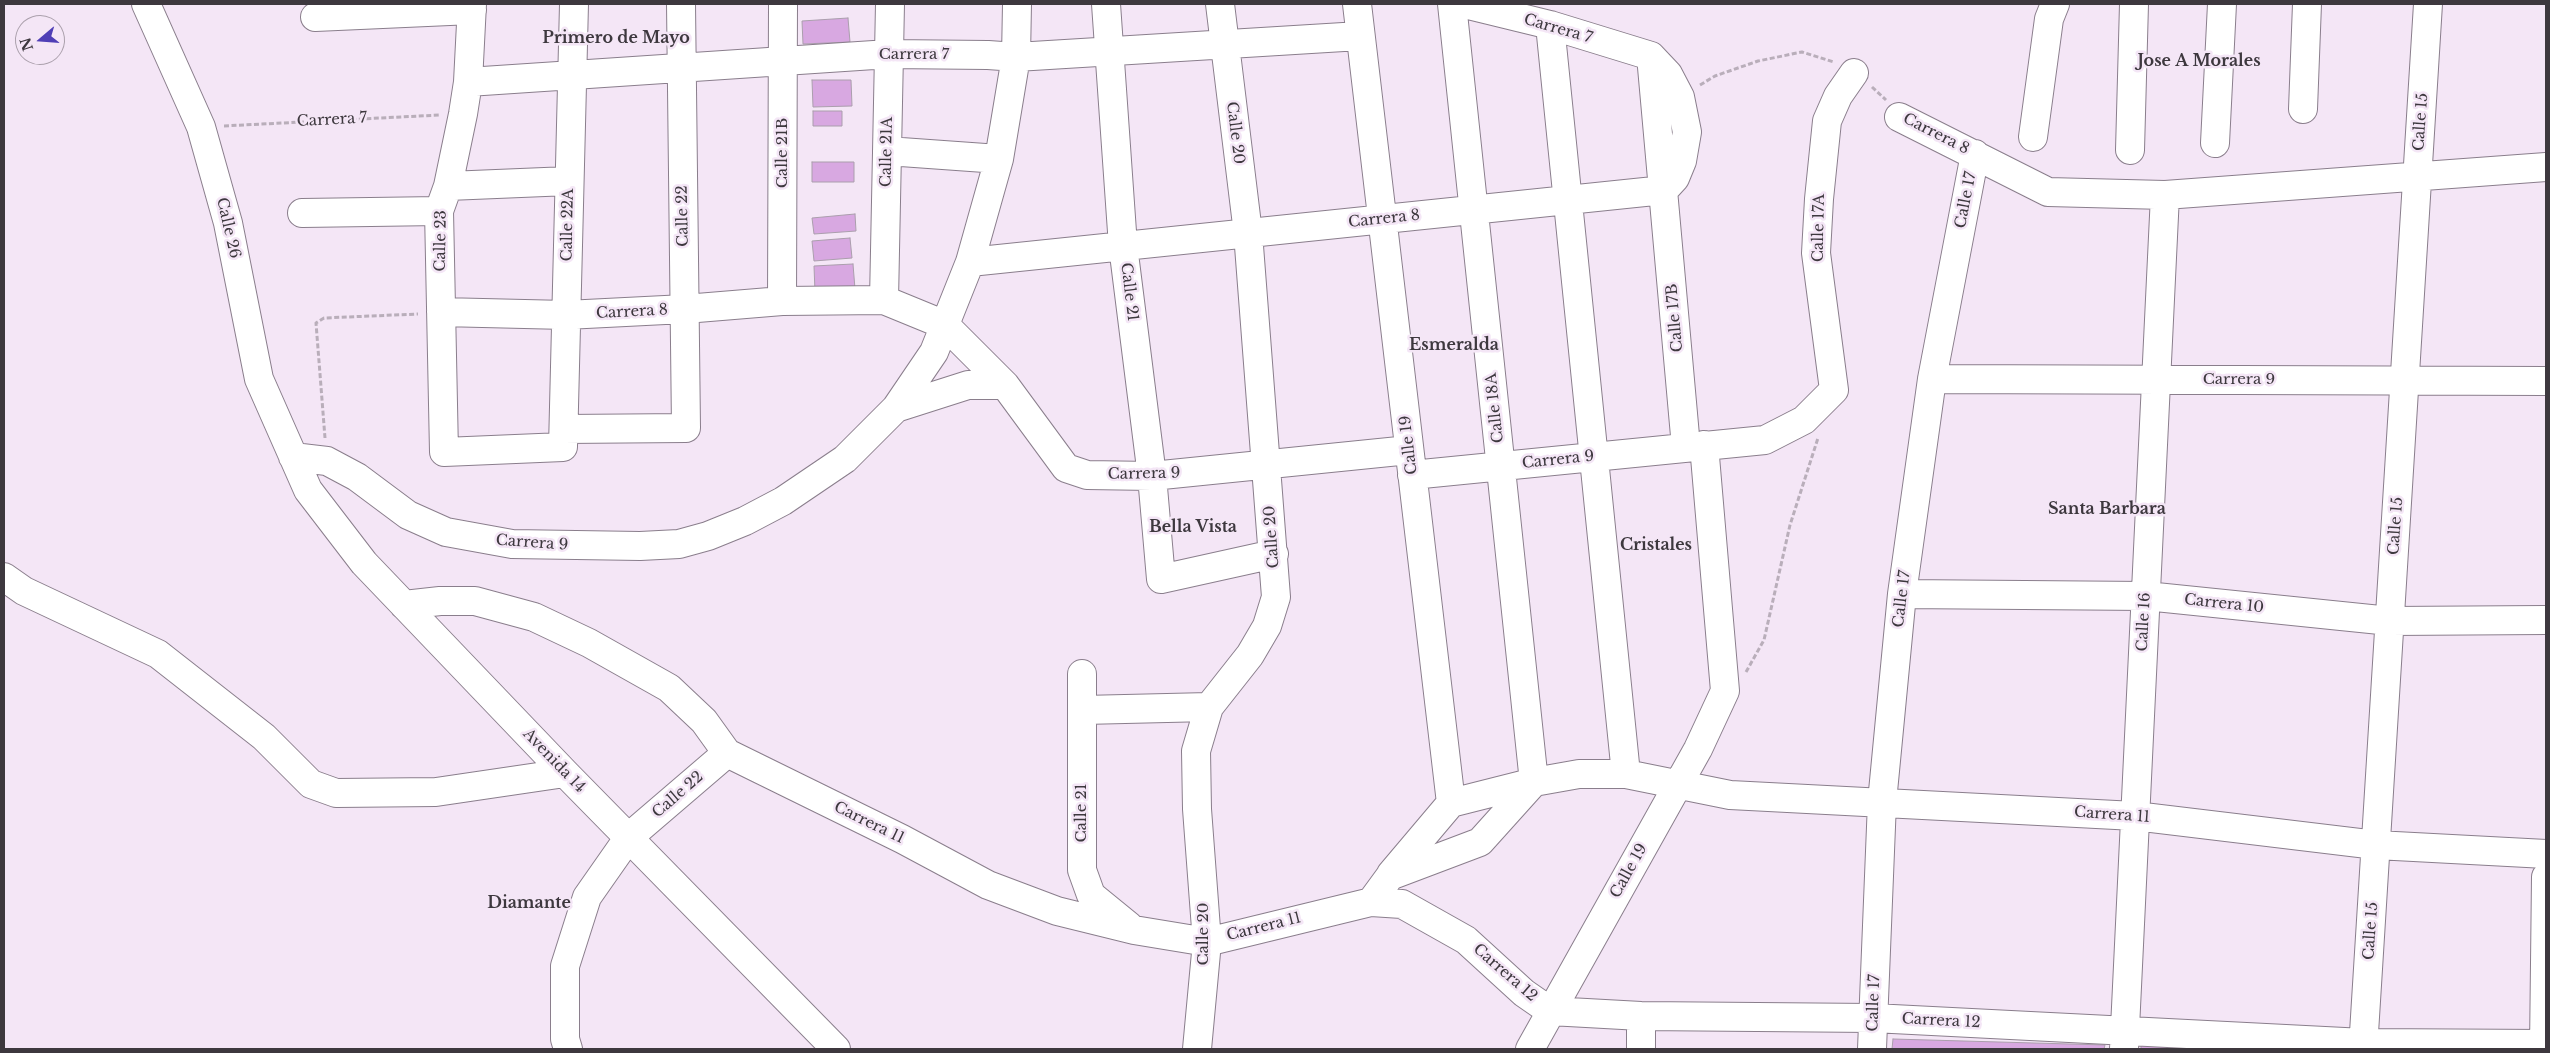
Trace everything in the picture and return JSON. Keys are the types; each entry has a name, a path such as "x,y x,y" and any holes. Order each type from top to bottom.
{"street":[{"name":"Calle 26","path":"146,4 201,127 228,223 260,379 293,457"},
{"name":"Calle 22A","path":"564,438 574,4"},
{"name":"Calle 22","path":"564,438 686,428 681,4"},
{"name":"Calle 21B","path":"782,301 783,4"},
{"name":"Calle 21A","path":"884,300 890,4"},
{"path":"946,325 970,262 999,159 1016,57 1017,4"},
{"name":"Calle 21","path":"1106,4 1111,51 1123,246 1152,476 1161,579 1274,554"},
{"name":"Calle 20","path":"1197,1049 1206,942 1197,809 1196,751 1209,707 1229,684 1267,626 1276,597 1248,233 1220,4"},
{"name":"Calle 19","path":"1356,4 1451,802"},
{"name":"Calle 18A","path":"1452,4 1534,782"},
{"name":"Carrera 7","path":"1464,4 1550,25 1651,56"},
{"path":"2033,137 2049,19 2055,4"},
{"path":"2130,150 2134,4"},
{"path":"2215,144 2222,4"},
{"path":"2303,109 2307,4"},
{"name":"Calle 15","path":"2363,1046 2428,4"},
{"path":"314,17 472,7"},
{"name":"Calle 23","path":"472,7 468,82 463,114 443,198 441,312 444,452 564,438"},
{"path":"1550,25 1626,774"},
{"name":"Carrera 7","path":"468,82 889,54 1016,57 1360,36"},
{"path":"1651,56 1668,74 1680,97 1687,132 1682,161 1675,178 1664,190"},
{"path":"1651,56 1664,190"},
{"name":"Calle 17A","path":"1834,390 1816,253 1818,208 1826,121 1838,96 1854,73"},
{"name":"Carrera 8","path":"1899,117 2048,192 2165,195 2546,167"},
{"path":"887,151 999,159"},
{"name":"Calle 17","path":"1872,1049 1882,802 1902,594 1932,379 1975,154"},
{"path":"302,213 443,198 569,181"},
{"name":"Carrera 8","path":"970,262 1664,190"},
{"name":"Calle 17B","path":"1664,190 1725,691"},
{"name":"Calle 16","path":"2124,1039 2165,195"},
{"name":"Carrera 8","path":"441,312 566,315 684,309 782,301 884,300 946,325"},
{"name":"Carrera 9","path":"293,457 327,461 356,477 408,515 446,532 512,544 640,546 679,544 708,536 745,521 783,501 844,459 896,408 934,352 946,325 1005,385 1066,468 1087,475 1152,476 1267,465 1411,462 1501,466 1765,440 1804,420 1834,390"},
{"name":"Carrera 9","path":"1932,379 2546,381"},
{"path":"896,408 968,385 1005,385"},
{"name":"Avenida 14","path":"293,457 314,497 364,563 565,773 630,837 836,1049"},
{"path":"4,577 24,591 158,654 264,737 311,784 336,793 436,792 565,773"},
{"name":"Carrera 10","path":"1902,594 2146,596 2390,621 2546,620"},
{"name":"Carrera 11","path":"404,605 440,601 475,601 534,617 588,643 669,688 704,721 727,753 902,839 988,885 1057,911 1134,930 1206,942 1371,902"},
{"name":"Calle 21","path":"1082,674 1082,870 1091,895 1134,930"},
{"name":"Calle 19","path":"1530,1049 1550,1010 1698,749 1725,691"},
{"path":"1083,710 1209,707"},
{"name":"Calle 22","path":"568,1049 565,1040 564,966 587,897 630,837 727,753"},
{"name":"Carrera 11","path":"1534,782 1579,774 1626,774 1678,783 1730,796 1882,802 2135,816 2376,845 2546,854"},
{"path":"1371,902 1451,802 1534,782"},
{"path":"1390,876 1480,842 1534,782"},
{"path":"2545,1046 2546,877"},
{"name":"Carrera 12","path":"1371,902 1402,904 1434,920 1466,940 1524,993 1550,1010 1641,1016 1873,1018 2124,1039 2363,1046 2545,1046"},
{"path":"1641,1016 1641,1049"}],"path":[{"name":"Carrera 8","path":"1680,97 1715,76 1758,61 1802,52 1829,60 1854,73 1882,95 1899,117"},
{"name":"Carrera 7","path":"201,127 463,114"},
{"path":"327,461 316,324 324,318 441,312"},
{"path":"1725,691 1750,669 1764,640 1790,526 1819,435"}],"building":[{"path":"848,18 850,42 803,44 802,21"},
{"path":"812,80 851,80 852,106 813,107"},
{"path":"813,111 842,111 842,126 813,126"},
{"path":"812,162 854,162 854,182 812,182"},
{"path":"855,214 856,231 814,234 812,218"},
{"path":"850,238 852,258 814,261 812,241"},
{"path":"853,264 855,289 815,292 814,266"},
{"path":"1893,1039 2105,1045 2104,1049 1892,1049"},
{"path":"2141,1042 2299,1049 2141,1049"}],"district":[{"name":"Primero de Mayo","path":"616,38"},
{"name":"Jose A Morales","path":"2199,61"},
{"name":"Esmeralda","path":"1454,345"},
{"name":"Santa Barbara","path":"2107,509"},
{"name":"Bella Vista","path":"1193,527"},
{"name":"Cristales","path":"1656,545"},
{"name":"Diamante","path":"529,903"}]}
